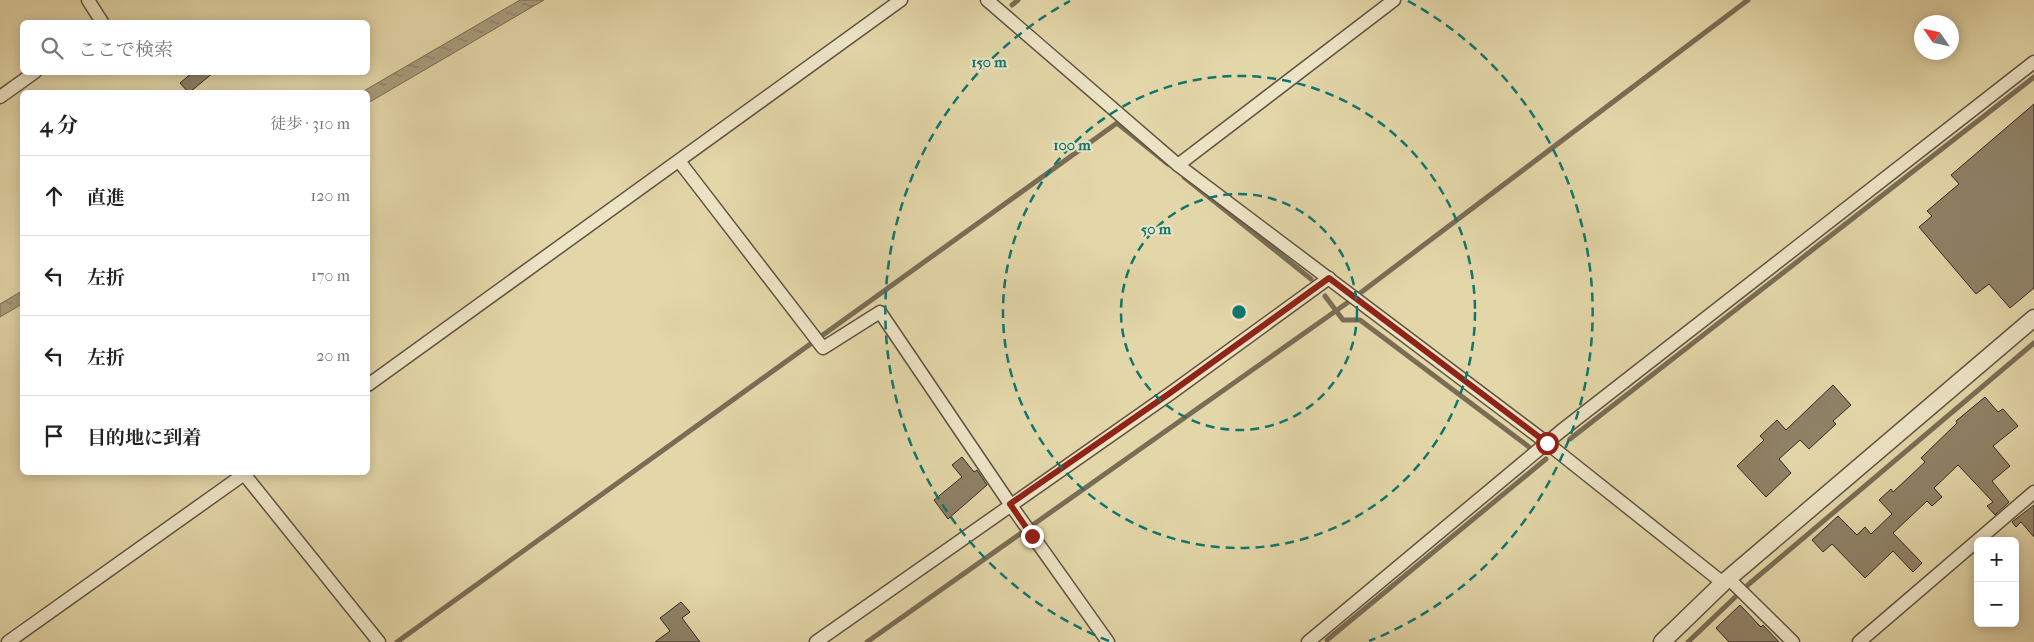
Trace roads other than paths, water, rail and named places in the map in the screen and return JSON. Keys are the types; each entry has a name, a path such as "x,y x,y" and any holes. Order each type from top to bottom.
{"street":[{"path":"88,0 101,20"},
{"path":"370,384 901,0"},
{"path":"987,0 1178,165 1547,443 1729,583 1748,598 1793,642"},
{"path":"1178,165 1394,0"},
{"path":"1312,641 1547,443 2034,62"},
{"path":"0,96 31,75"},
{"path":"679,161 823,348 880,312 1032,536 1108,642"},
{"path":"816,642 1170,393 1329,278"},
{"path":"1662,642 2034,318"},
{"path":"8,642 243,475"},
{"path":"248,475 379,642"},
{"path":"1859,642 2034,492"}],"water":[{"path":"520,0 544,0 370,102 370,90 365,90"},
{"path":"20,292 20,305 0,317 0,304"}],"waterway":[{"path":"1012,5 1018,0"},
{"path":"867,642 1347,303 1748,0"},
{"path":"1570,439 2034,77"},
{"path":"397,642 1117,123 1168,164"},
{"path":"1184,177 1311,279"},
{"path":"1325,296 1343,320 1360,320 1529,447"},
{"path":"1688,642 1749,584 2034,343"},
{"path":"1327,640 1546,459"}]}
